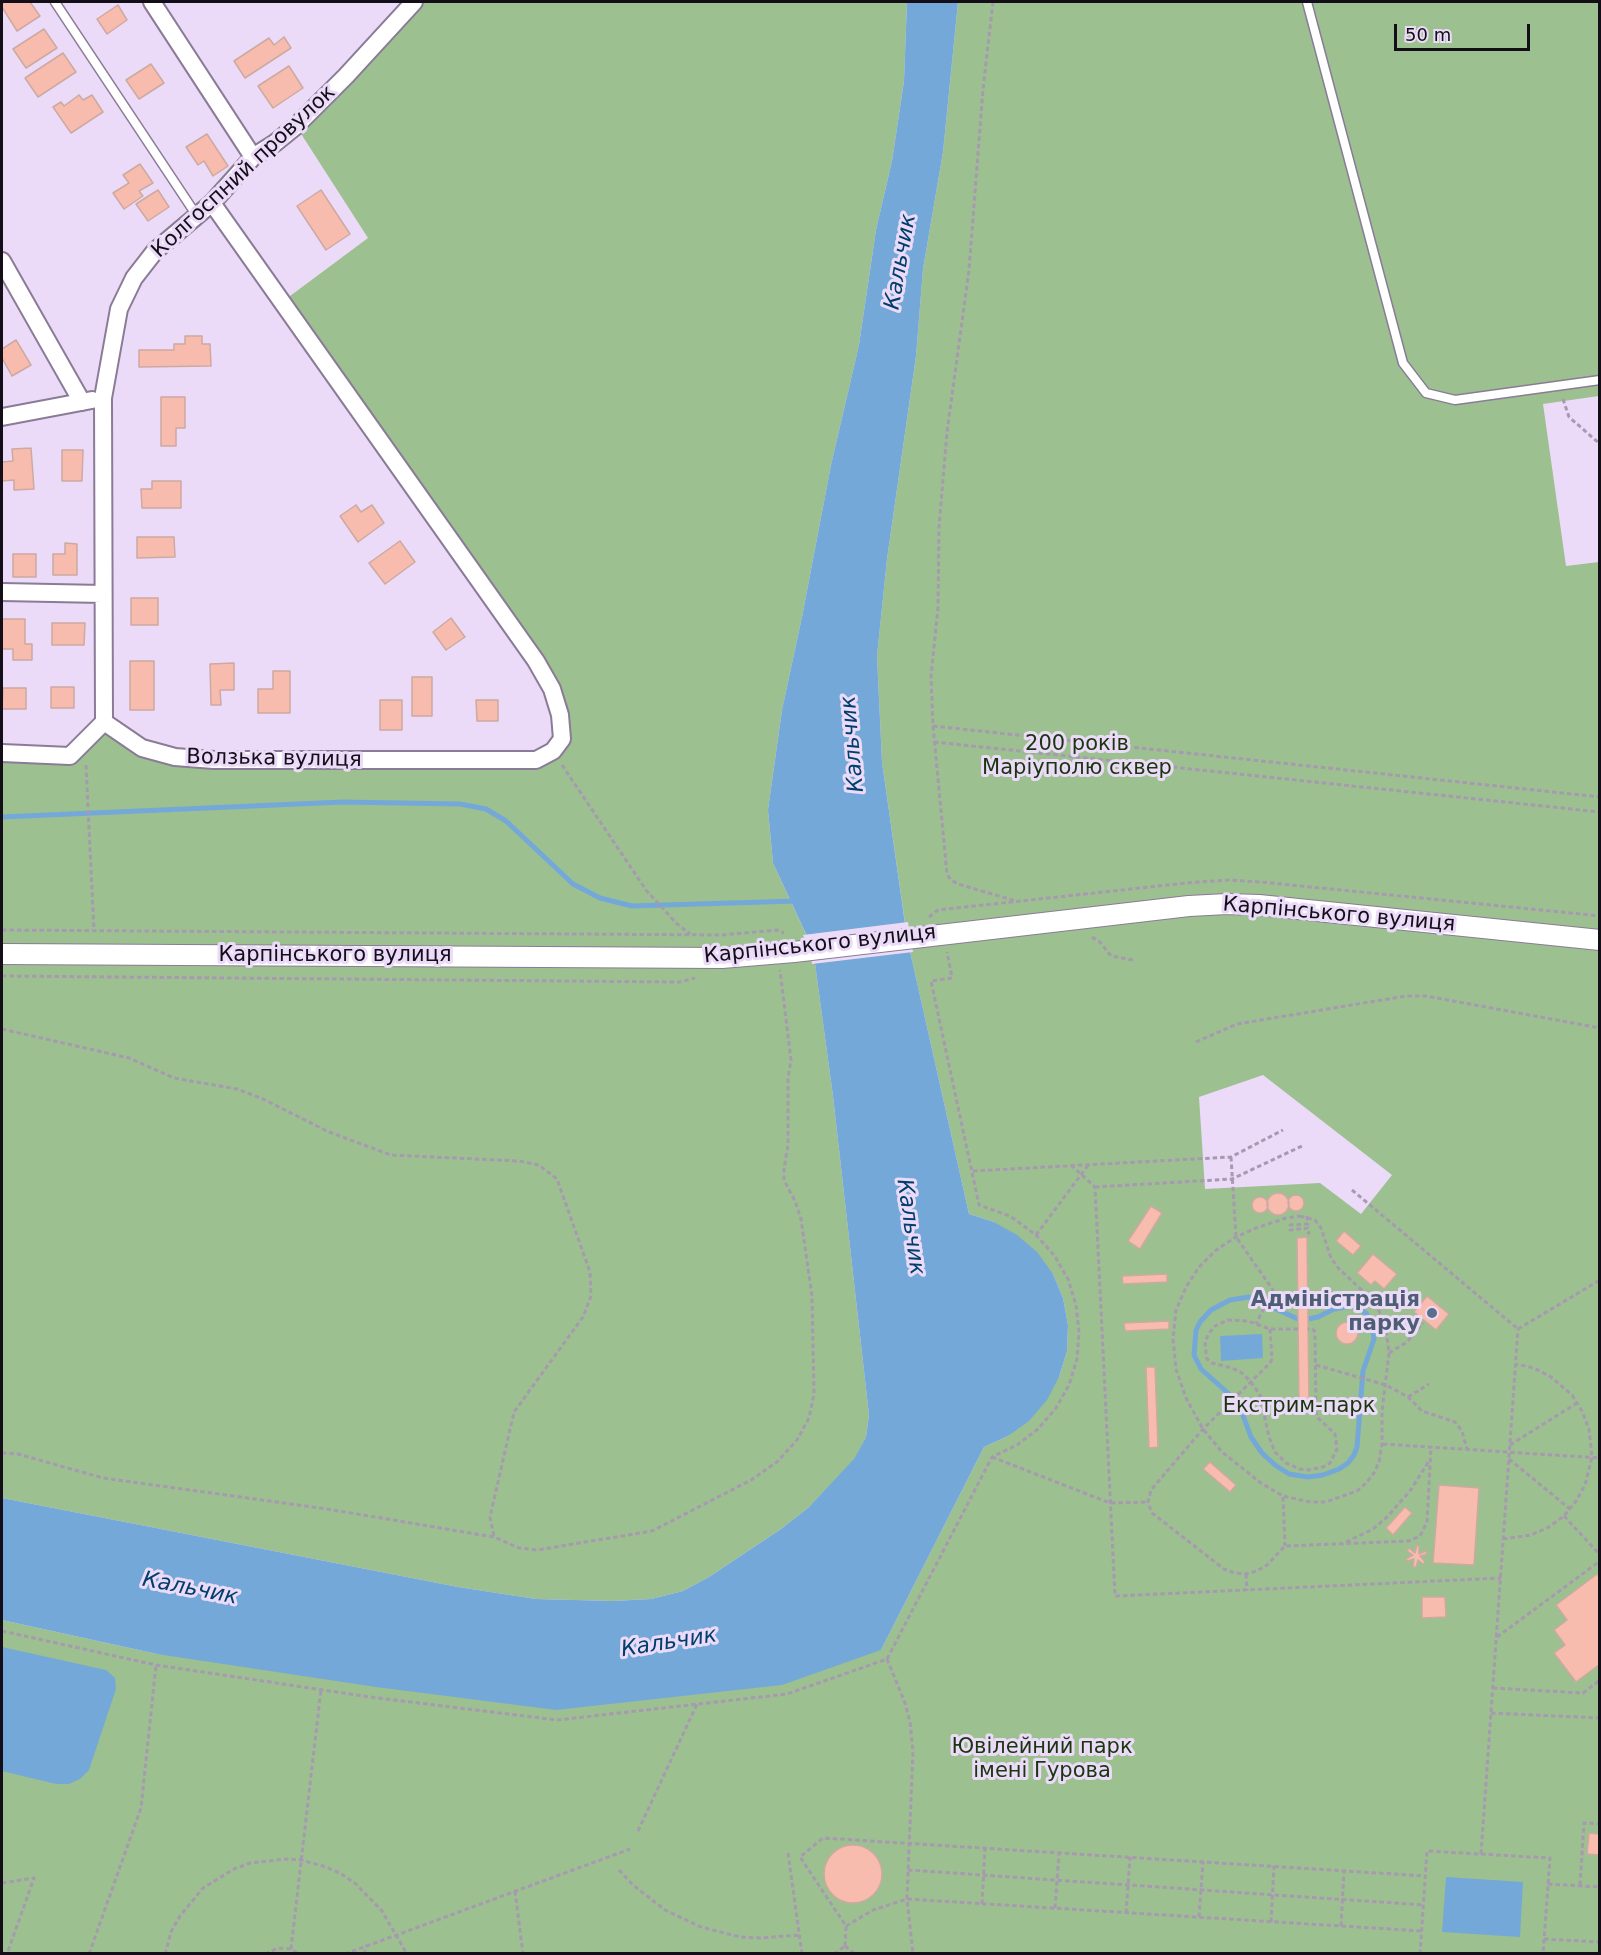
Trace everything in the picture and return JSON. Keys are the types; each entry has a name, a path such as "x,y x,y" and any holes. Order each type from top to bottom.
{"street":[{"path":"152,2 253,157"},
{"name":"Колгоспний провулок","path":"104,722 103,398 119,309 134,278 155,252 212,203 253,157 296,126 414,2"},
{"path":"212,203 536,661 552,689 561,715 557,745"},
{"path":"2,261 82,402"},
{"path":"2,417 103,398"},
{"path":"2,592 103,594"},
{"path":"2,753 70,756 104,722"},
{"name":"Волзька вулиця","path":"104,722 142,748 175,758 214,760 536,760 557,745"},
{"name":"Карпінського вулиця","path":"2,954 722,958 794,952 1190,906 1227,904 1259,905 1599,940"}],"lane":[{"path":"55,2 197,216"},
{"path":"1307,2 1403,363 1426,393 1455,400 1599,380"}],"path":[{"path":"993,2 983,89 969,270 946,444 939,527 938,608 932,676 933,726 947,874 958,884 1018,901"},
{"path":"1559,386 1569,417 1599,444"},
{"path":"933,726 1599,797"},
{"path":"934,742 1599,812"},
{"path":"557,745 646,890 676,923 691,934"},
{"path":"87,792 94,931"},
{"path":"2,930 691,934 777,930"},
{"path":"2,1631 156,1665 369,1697 556,1720 788,1694 886,1659 992,1457 1017,1445 1056,1408 1069,1385 1077,1359 1080,1332 1074,1296 1068,1279 1054,1255 1036,1235 1010,1216 979,1205 931,981 952,978 947,948"},
{"path":"2,1453 18,1454 102,1478 327,1509 494,1537 519,1548 537,1550 652,1531 751,1480 777,1462 797,1440 809,1418 814,1394 812,1296 801,1219 784,1180 788,1145 790,1049 780,968 770,969"},
{"path":"2,976 680,982 696,978"},
{"path":"1196,1042 1237,1024 1406,996 1426,996 1599,1028"},
{"path":"2,1029 129,1059 174,1078 237,1089 263,1099 329,1132 391,1155 519,1161 539,1165 557,1179 590,1272 591,1296 583,1317 514,1412 490,1517 494,1537"},
{"path":"973,1171 1231,1157 1283,1130"},
{"path":"1071,1165 1095,1187 1232,1179 1302,1146"},
{"path":"1231,1157 1236,1237 1272,1287 1273,1293 1256,1324"},
{"path":"1036,1235 1089,1164"},
{"path":"1095,1187 1115,1596 1501,1578"},
{"path":"1352,1190 1518,1329"},
{"path":"1307,1216 1308,1224 1290,1225 1290,1230 1308,1228 1309,1233 1307,1233"},
{"path":"1307,1216 1315,1220 1321,1228 1326,1247 1339,1269 1366,1294 1379,1311 1386,1330 1389,1353 1382,1411 1382,1444 1379,1462 1374,1473 1357,1491 1326,1502 1310,1502 1283,1496 1261,1483 1222,1452 1203,1429 1186,1398 1176,1369 1173,1340 1176,1310 1186,1287 1199,1267 1216,1250 1236,1237 1270,1222 1286,1218 1307,1216"},
{"path":"1518,1329 1599,1280"},
{"path":"1298,1329 1270,1329 1237,1319 1221,1323 1209,1333 1206,1353 1212,1363 1232,1368 1242,1373 1251,1382 1260,1395 1269,1437 1275,1452 1293,1467 1308,1470 1330,1463 1337,1449 1335,1434 1318,1418 1316,1412 1316,1333 1308,1329"},
{"path":"1389,1353 1407,1342 1423,1323"},
{"path":"1270,1329 1272,1361 1203,1429 1151,1490 1148,1502 1152,1513 1224,1569 1246,1574 1257,1571 1267,1565 1285,1546 1409,1541 1420,1536 1427,1522 1431,1447"},
{"path":"1481,1854 1518,1329"},
{"path":"1503,1539 1531,1535 1549,1527 1564,1516 1585,1485 1592,1457 1589,1429 1577,1403 1566,1389 1551,1377 1534,1368 1516,1364"},
{"path":"1316,1365 1386,1385 1408,1396 1422,1411 1455,1422 1462,1431 1467,1449"},
{"path":"1408,1396 1429,1384"},
{"path":"1510,1445 1577,1403"},
{"path":"1382,1444 1599,1458"},
{"path":"992,1457 1110,1503 1148,1502"},
{"path":"1341,1544 1358,1538 1386,1518 1410,1491 1430,1459"},
{"path":"1509,1459 1570,1509"},
{"path":"1283,1496 1285,1546"},
{"path":"1564,1516 1599,1555"},
{"path":"1496,1638 1599,1561"},
{"path":"1246,1574 1247,1590"},
{"path":"886,1659 905,1703 914,1751 907,1899 913,1953"},
{"path":"89,1953 141,1808 156,1665"},
{"path":"1493,1688 1583,1693 1599,1680"},
{"path":"291,1949 321,1689"},
{"path":"638,1831 698,1704"},
{"path":"1491,1713 1599,1718"},
{"path":"1580,1885 1584,1823 1599,1824"},
{"path":"845,1946 846,1926 800,1857 823,1838 1425,1876"},
{"path":"982,1904 985,1848"},
{"path":"345,1953 630,1849"},
{"path":"1420,1953 1427,1851 1550,1858 1544,1953"},
{"path":"1055,1908 1059,1853"},
{"path":"788,1854 802,1953"},
{"path":"1126,1913 1130,1857"},
{"path":"165,1953 171,1932 180,1916 197,1895 218,1878 250,1863 268,1860 301,1860 331,1870 356,1884 382,1911 407,1953"},
{"path":"1199,1917 1203,1862"},
{"path":"1271,1922 1274,1866"},
{"path":"620,1870 641,1892 665,1910 701,1927 730,1935 760,1938 800,1935"},
{"path":"908,1870 1423,1905"},
{"path":"1341,1926 1344,1871"},
{"path":"2,1883 34,1878 7,1953"},
{"path":"1548,1884 1599,1887"},
{"path":"515,1891 523,1953"},
{"path":"846,1926 873,1910 907,1899 1422,1931"},
{"path":"1544,1939 1599,1942"},
{"path":"364,1953 368,1945"},
{"path":"834,1953 845,1946"},
{"path":"845,1946 855,1953"},
{"path":"265,1953 278,1948 291,1949 299,1953"}],"green space":[{"path":"414,2 907,2 904,81 892,161 876,230 859,345 831,465 782,710 768,810 773,863 810,943 756,949 2,947 2,753 69,756 104,722 175,757 535,760 562,739 552,689 282,302 368,238 296,126"},
{"name":"200 років Маріуполю сквер","path":"958,2 1599,2 1599,396 1543,404 1566,566 1599,562 1599,940 1259,905 906,930 882,762 877,656 887,559 916,356 923,269 943,152"},
{"name":"Ювілейний парк імені Гурова","path":"1258,914 1599,949 1599,1953 2,1954 2,1620 157,1654 881,1650 984,1447 1008,1436 1059,1377 1067,1351 1068,1325 1063,1298 1053,1274 994,1222 969,1214 909,947 1190,915","holes":["1263,1075 1392,1175 1361,1214 1320,1183 1205,1189 1199,1097"]},
{"path":"814,956 833,1096 869,1415 866,1437 854,1460 808,1508 781,1529 709,1577 683,1591 651,1599 613,1601 536,1599 458,1587 2,1498 2,962"}],"water":[{"name":"Кальчик","path":"907,2 958,2 943,152 923,269 916,356 887,559 877,656 882,762 907,938 969,1214 994,1222 1017,1235 1037,1252 1053,1274 1063,1298 1068,1325 1067,1351 1059,1377 1047,1400 1029,1421 1008,1436 984,1447 881,1650 782,1685 556,1710 376,1687 157,1654 2,1620 2,1498 458,1587 536,1599 613,1601 651,1599 683,1591 709,1577 808,1508 854,1459 866,1437 869,1415 833,1096 813,949 773,863 768,810 782,710 831,465 859,345 876,230 892,161 904,81"},
{"path":"1262,1334 1263,1358 1221,1361 1220,1336"},
{"path":"2,1647 106,1670 115,1678 116,1689 89,1770 80,1779 69,1784 56,1784 2,1771"},
{"path":"1446,1877 1523,1882 1520,1937 1442,1932"}],"pier":[{"path":"908,922 913,952 812,964 810,950 803,935"}],"building":[{"path":"5,2 30,2 40,16 17,31 2,7"},
{"path":"118,5 127,20 107,34 97,19"},
{"path":"44,29 57,48 26,68 13,49"},
{"path":"284,37 291,48 245,78 234,61 269,38 274,45"},
{"path":"63,53 76,72 38,97 25,78"},
{"path":"151,64 164,83 139,99 126,80"},
{"path":"289,66 303,88 273,108 258,86"},
{"path":"79,95 83,100 92,95 103,112 71,133 53,107 61,102 64,106"},
{"path":"207,134 228,166 213,176 204,161 198,165 186,147"},
{"path":"140,164 153,183 139,191 143,196 124,209 113,193 129,183 123,175"},
{"path":"158,190 169,207 148,221 136,204"},
{"path":"321,190 350,234 326,250 297,206"},
{"path":"185,336 202,336 202,344 210,344 211,366 139,367 139,350 174,350 174,344 185,344"},
{"path":"16,340 31,365 12,376 2,358 2,349"},
{"path":"161,397 185,397 185,428 176,428 176,446 161,446"},
{"path":"31,448 34,489 14,490 14,480 2,481 2,462 13,461 12,449"},
{"path":"62,450 83,450 82,481 62,481"},
{"path":"152,481 181,481 181,508 142,508 141,489 152,489"},
{"path":"356,505 361,512 372,505 384,523 358,542 340,516"},
{"path":"137,537 174,537 175,557 137,558"},
{"path":"400,541 415,562 385,584 369,563"},
{"path":"65,543 77,544 77,575 53,575 53,554 65,554"},
{"path":"13,554 36,554 36,577 13,577"},
{"path":"131,598 158,598 158,625 131,625"},
{"path":"451,618 465,637 446,650 433,632"},
{"path":"2,619 25,619 25,644 32,644 32,660 13,660 13,649 2,649"},
{"path":"52,623 85,623 84,645 52,645"},
{"path":"130,661 154,661 154,710 130,710"},
{"path":"234,663 234,690 220,690 221,705 211,705 210,664"},
{"path":"273,671 290,671 290,713 258,713 258,689 273,689"},
{"path":"412,677 432,677 432,716 412,716"},
{"path":"51,687 74,687 74,708 51,708"},
{"path":"3,688 26,688 26,709 2,709"},
{"path":"380,700 402,700 402,730 380,730"},
{"path":"476,700 498,700 498,721 477,721"},
{"path":"1278,1193 1286,1196 1289,1204 1286,1212 1278,1215 1270,1212 1267,1204 1270,1196"},
{"path":"1296,1195 1302,1197 1304,1203 1302,1209 1296,1211 1290,1209 1288,1203 1290,1197"},
{"path":"1260,1197 1268,1205 1260,1213 1252,1205"},
{"path":"1151,1206 1162,1213 1140,1249 1128,1241"},
{"path":"1344,1231 1361,1246 1353,1255 1336,1241"},
{"path":"1307,1237 1309,1403 1299,1403 1297,1238"},
{"path":"1373,1254 1397,1274 1384,1289 1375,1281 1371,1285 1357,1273"},
{"path":"1167,1274 1167,1282 1123,1284 1122,1276"},
{"path":"1427,1296 1449,1314 1436,1330 1414,1312"},
{"path":"1169,1321 1169,1329 1125,1331 1124,1323"},
{"path":"1343,1322 1351,1322 1358,1329 1358,1337 1351,1344 1343,1344 1336,1337 1336,1329"},
{"path":"1146,1367 1155,1367 1158,1447 1149,1448"},
{"path":"1210,1462 1236,1485 1230,1492 1203,1469"},
{"path":"1439,1485 1479,1488 1474,1565 1433,1563"},
{"path":"1405,1507 1412,1513 1393,1535 1386,1528"},
{"path":"1417,1545 1419,1554 1426,1551 1427,1554 1420,1556 1425,1562 1423,1564 1418,1560 1416,1567 1413,1567 1414,1559 1407,1561 1406,1559 1413,1555 1407,1551 1409,1548 1415,1553"},
{"path":"1597,1574 1600,1577 1600,1664 1576,1682 1554,1653 1565,1645 1554,1630 1567,1620 1556,1605"},
{"path":"1422,1597 1445,1597 1446,1617 1422,1618"},
{"path":"1589,1833 1600,1834 1600,1855 1587,1854"},
{"path":"853,1845 864,1847 874,1853 880,1863 882,1874 880,1885 874,1895 864,1901 853,1903 842,1901 832,1895 826,1885 824,1874 826,1863 832,1853 842,1847"}],"waterway":[{"path":"2,817 343,802 460,804 486,809 506,821 573,884 600,898 632,906 797,901"},
{"path":"1298,1319 1249,1297 1230,1300 1211,1310 1200,1322 1196,1330 1194,1355 1201,1369 1238,1402 1251,1437 1262,1453 1289,1474 1308,1477 1323,1475 1339,1469 1354,1455 1357,1447 1363,1371 1374,1339 1372,1323 1366,1313 1352,1306 1334,1309 1308,1319"}],"place":[{"name":"Адміністрація парку","path":"1432,1313"}],"park label":[{"name":"Екстрим-парк","path":"1299,1407"}]}
